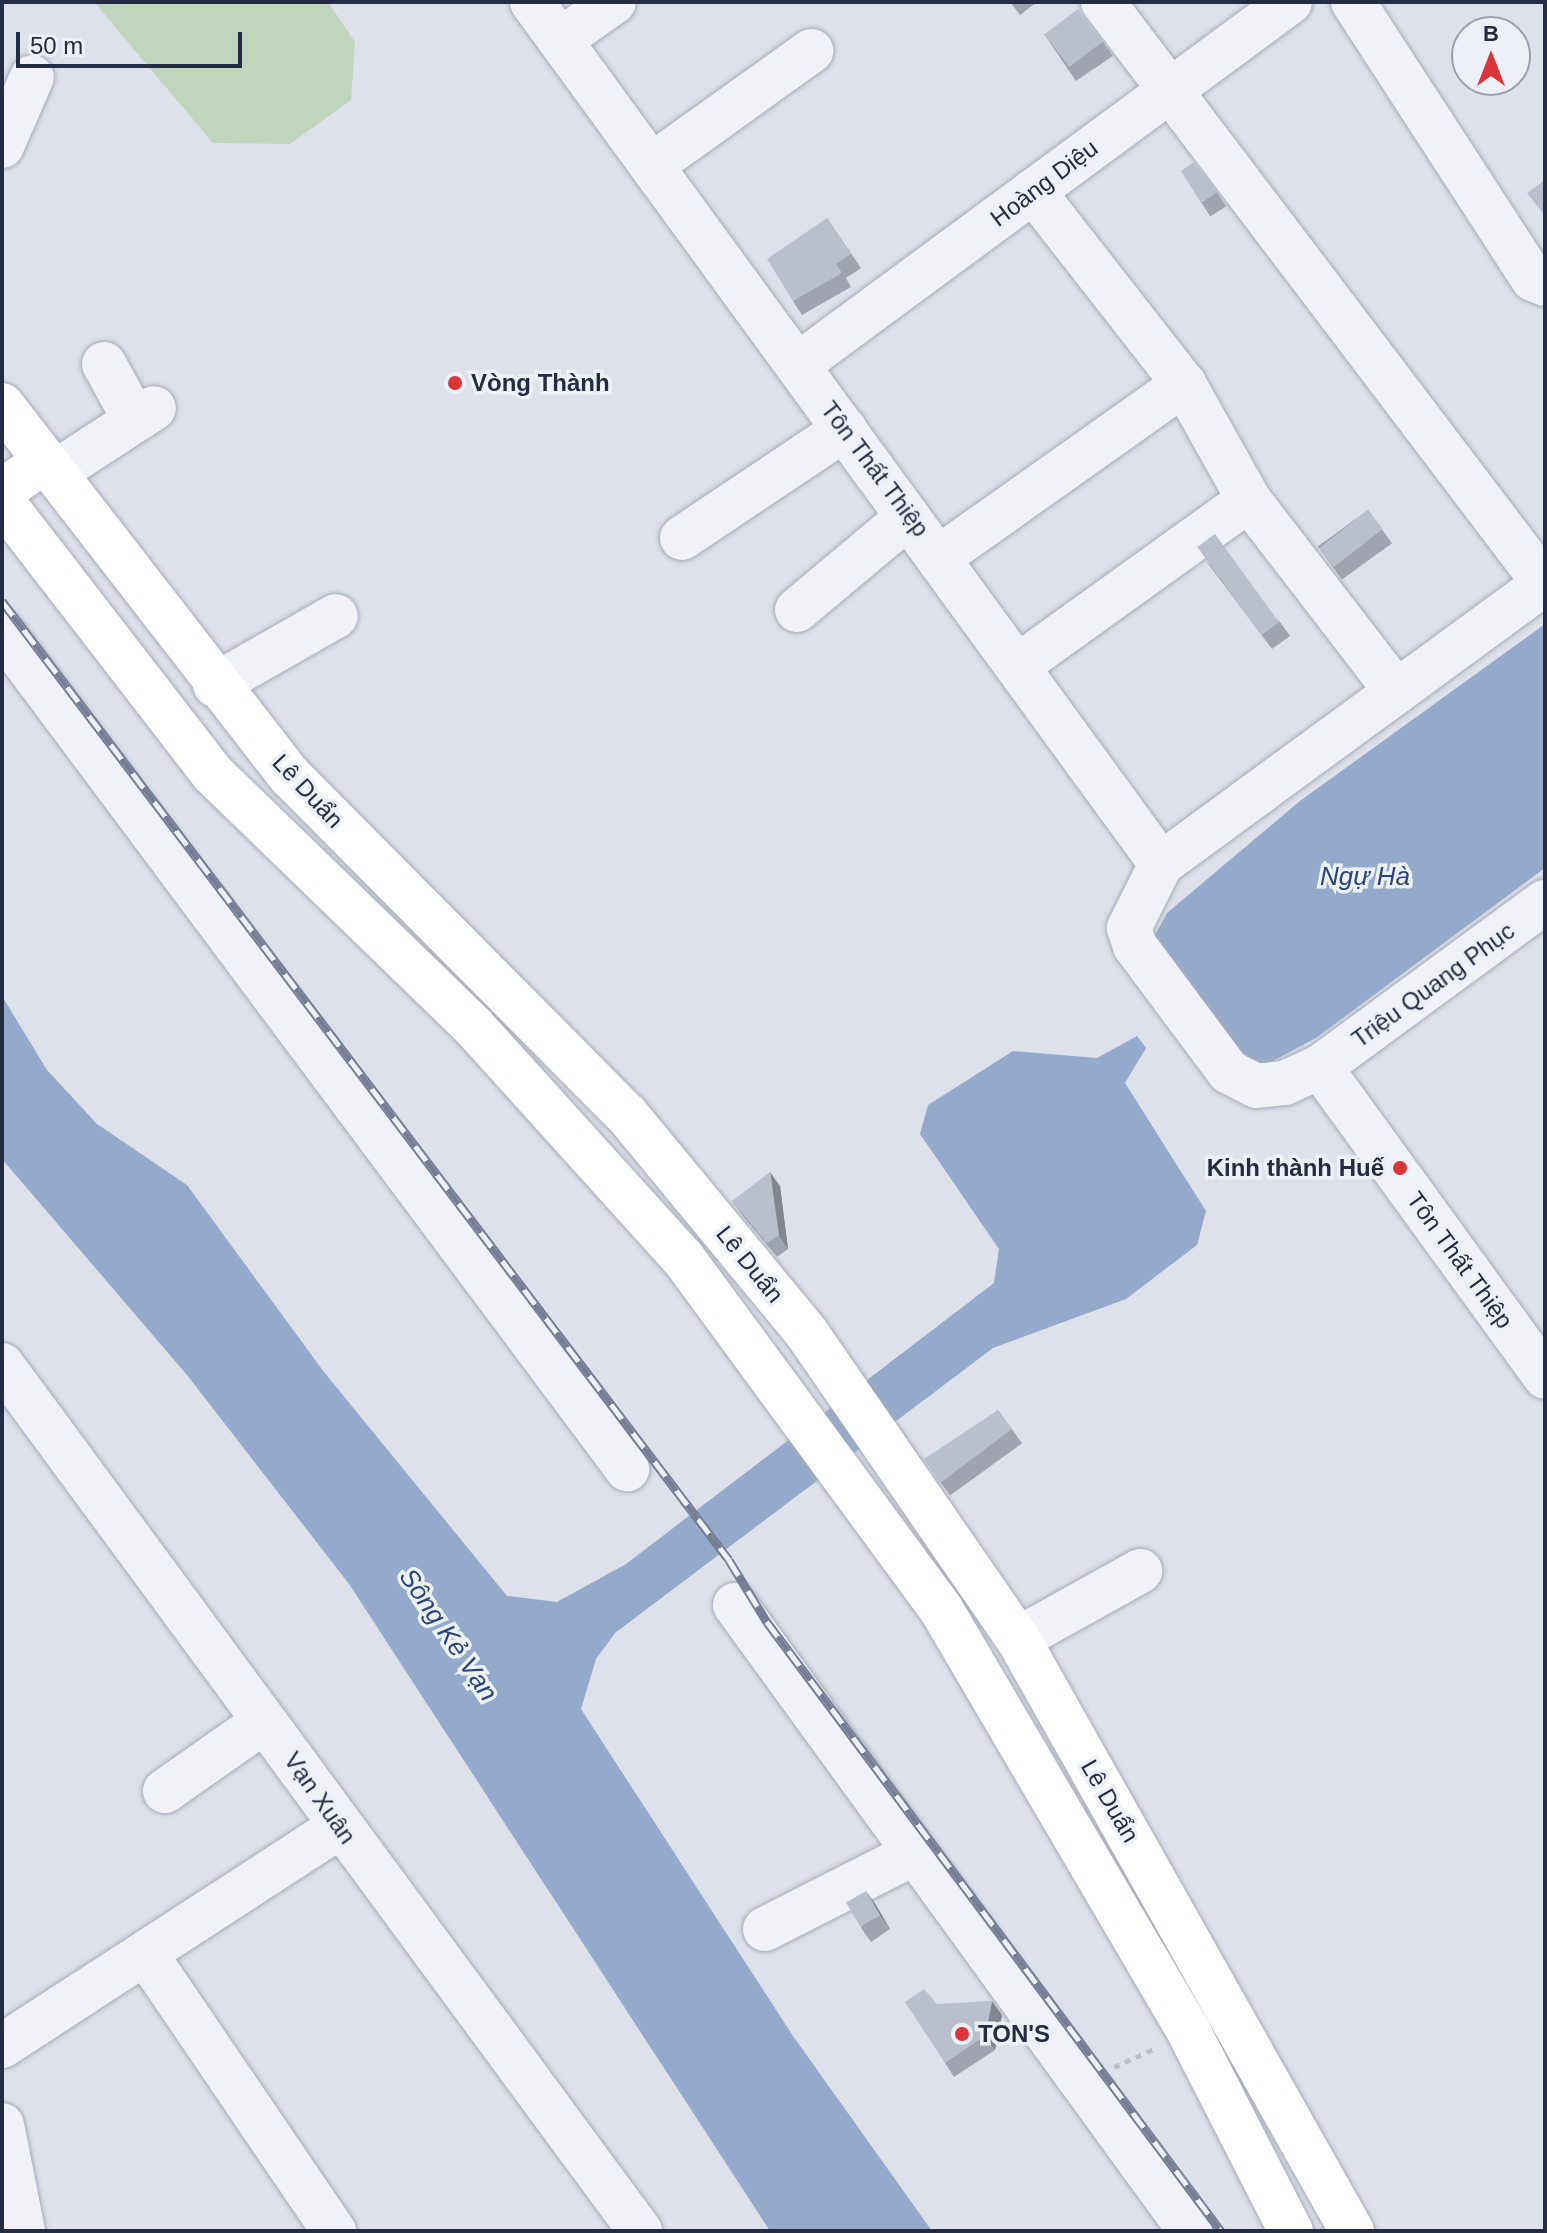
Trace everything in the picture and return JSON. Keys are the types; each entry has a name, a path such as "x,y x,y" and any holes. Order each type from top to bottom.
{"main road":[{"name":"Lê Duẩn","path":"2,405 215,685 291,777 627,1115 806,1332 894,1454 1018,1639 1347,2229"},
{"path":"2,491 49,467"},
{"name":"Lê Duẩn","path":"2,501 212,773 474,1027 683,1258 757,1364 941,1609 1189,2032 1291,2231"}],"street":[{"name":"Tôn Thất Thiệp","path":"532,2 908,517 941,556 1161,864"},
{"path":"560,40 614,2"},
{"path":"1103,2 1168,91 1323,285 1544,583 1161,864 1129,928 1135,946 1229,1072 1256,1086 1285,1083 1320,1067"},
{"path":"1353,2 1533,279 1545,284"},
{"name":"Hoàng Diệu","path":"799,364 1168,91 1265,9"},
{"path":"652,165 811,51"},
{"path":"2,146 32,77"},
{"path":"1033,191 1184,384 1249,500 1397,692"},
{"path":"49,467 144,414 104,364"},
{"path":"941,556 1184,384"},
{"path":"682,538 845,429"},
{"path":"1019,665 1249,500"},
{"path":"797,610 908,517"},
{"path":"215,685 336,616"},
{"path":"2,632 627,1469"},
{"name":"Triệu Quang Phục","path":"1320,1067 1545,902"},
{"name":"Tôn Thất Thiệp","path":"1320,1067 1545,1377"},
{"name":"Vạn Xuân","path":"2,1365 339,1827 640,2231"},
{"path":"1018,1639 1140,1571"},
{"path":"735,1605 915,1853 1002,2002 1190,2231"},
{"path":"165,1791 263,1722"},
{"path":"2,2046 147,1956 339,1827"},
{"path":"765,1929 915,1853"},
{"path":"147,1956 334,2231"},
{"path":"3,2136 23,2231"}],"path":[{"path":"1105,2071 1189,2032"}],"green space":[{"path":"94,2 328,2 355,42 351,100 290,144 213,143"}],"water":[{"name":"Ngự Hà","path":"1545,624 1545,868 1316,1038 1258,1069 1236,1061 1159,954 1155,935 1167,913 1300,801"},
{"name":"Sông Kẻ Vạn","path":"2,996 47,1070 97,1124 187,1185 324,1372 507,1596 557,1602 626,1564 994,1283 999,1249 920,1134 928,1105 1013,1051 1097,1058 1137,1036 1146,1048 1125,1083 1206,1211 1197,1245 1126,1299 993,1348 615,1633 596,1659 581,1709 793,2036 932,2231 770,2231 349,1584 187,1375 2,1159"}],"building":[{"path":"1078,9 1103,42 1069,67 1044,34"},
{"path":"1194,162 1217,192 1201,203 1181,171"},
{"path":"1545,180 1545,212 1543,213 1527,193"},
{"path":"827,218 851,254 836,264 842,273 793,301 767,259"},
{"path":"1368,510 1383,529 1334,567 1319,548"},
{"path":"1215,534 1279,622 1261,635 1197,547"},
{"path":"770,1172 779,1235 767,1243 732,1201"},
{"path":"998,1410 1012,1429 940,1483 924,1459"},
{"path":"866,1891 880,1915 860,1927 846,1902"},
{"name":"TON'S","path":"924,1989 937,2004 992,2001 985,2036 945,2063 905,2002"}],"railway":[{"path":"2,601 729,1560 767,1622 1221,2231"}],"place":[{"name":"Vòng Thành","path":"455,383"},
{"name":"Kinh thành Huế","path":"1400,1168"},
{"name":"TON'S","path":"962,2034"}]}
